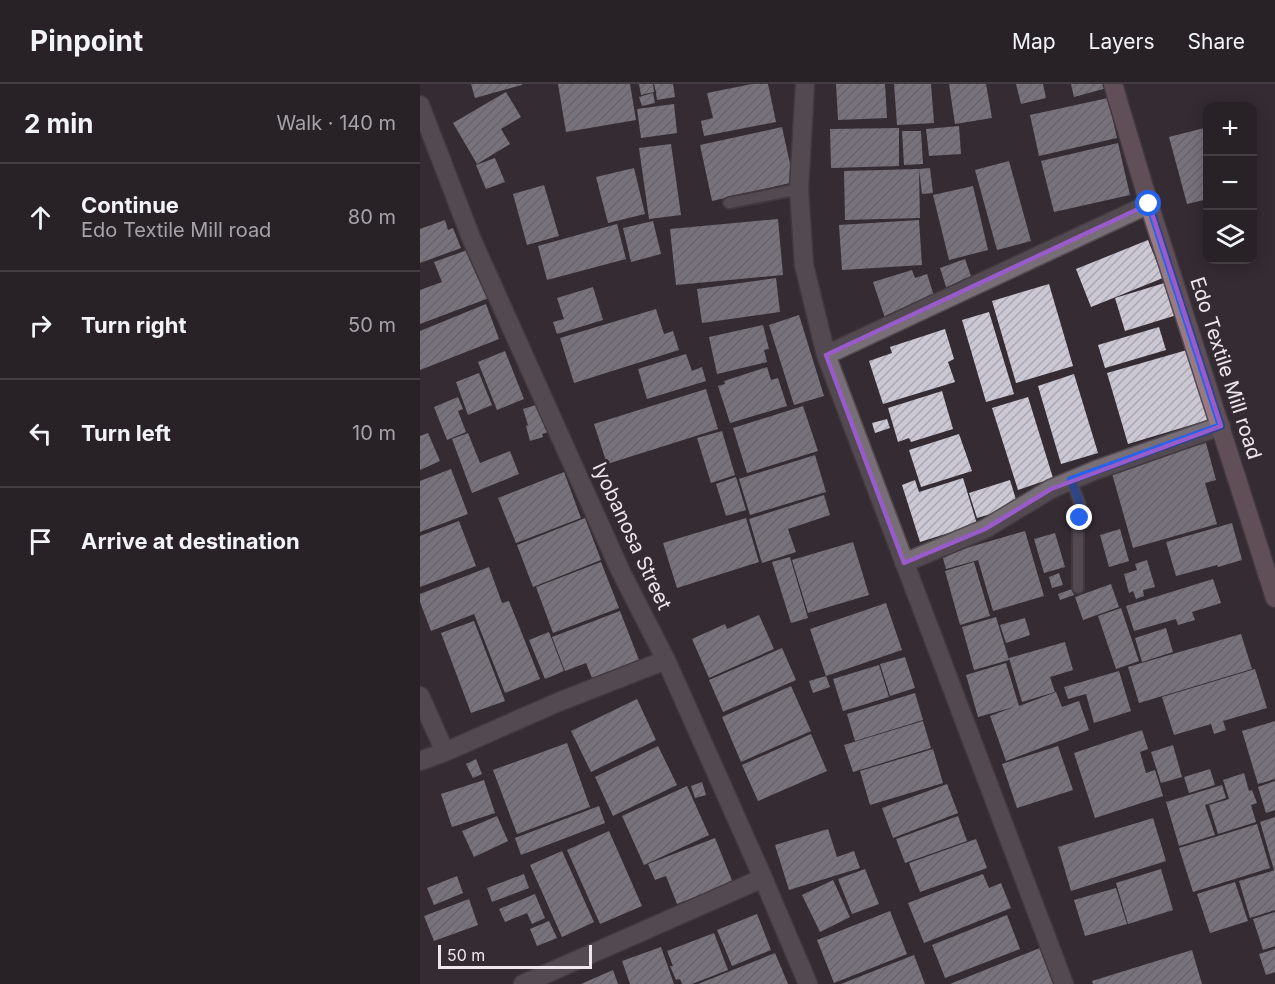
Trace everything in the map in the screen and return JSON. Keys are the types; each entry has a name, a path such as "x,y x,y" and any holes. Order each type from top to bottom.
{"street":[{"path":"805,84 799,189 804,265 826,355 1064,984"},
{"name":"Edo Textile Mill road","path":"1113,84 1275,598"},
{"name":"Iyobanosa Street","path":"420,105 472,240 621,572 666,660 763,878 807,984"},
{"path":"826,355 1149,204"},
{"path":"904,563 985,529 1051,489 1071,480 1221,426"},
{"path":"420,761 556,703 666,660"},
{"path":"420,696 445,752"},
{"path":"523,984 763,878"}],"lane":[{"path":"729,202 799,189"},
{"path":"1071,480 1080,504 1081,514 1078,526 1078,588"}],"highlighted area":[{"path":"1149,204 1221,426 1051,489 985,529 904,563 826,355"}],"building":[{"path":"471,84 522,84 522,85 475,98"},
{"path":"558,84 630,84 636,120 566,132"},
{"path":"639,84 653,84 654,92 641,95"},
{"path":"654,84 673,84 675,97 657,100"},
{"path":"752,84 768,84 776,122 704,136 701,121 713,118 707,93"},
{"path":"836,84 885,84 887,118 838,120"},
{"path":"894,84 931,84 934,123 897,125"},
{"path":"949,84 986,84 992,118 955,124"},
{"path":"1016,84 1043,84 1046,98 1021,104"},
{"path":"1071,84 1106,84 1107,88 1074,97"},
{"path":"506,92 521,117 501,129 510,144 477,164 453,123"},
{"path":"653,93 655,103 642,106 639,97"},
{"path":"1108,98 1117,138 1039,156 1030,115"},
{"path":"674,104 677,133 641,138 637,109"},
{"path":"959,126 961,154 929,156 926,129"},
{"path":"782,127 794,182 712,201 700,145"},
{"path":"899,128 899,166 831,168 830,129"},
{"path":"1203,128 1203,200 1187,204 1169,137"},
{"path":"902,131 921,131 923,164 904,165"},
{"path":"1118,143 1130,195 1054,212 1041,161"},
{"path":"671,144 681,215 649,219 639,148"},
{"path":"495,158 505,182 486,189 476,165"},
{"path":"1009,161 1031,241 997,250 975,170"},
{"path":"634,168 645,214 608,223 596,177"},
{"path":"930,168 933,193 922,194 919,169"},
{"path":"919,169 920,218 845,220 844,171"},
{"path":"544,185 559,236 527,245 513,194"},
{"path":"973,186 988,250 949,260 933,195"},
{"path":"778,219 783,275 676,285 670,229"},
{"path":"445,220 448,230 453,228 461,248 420,263 420,229"},
{"path":"919,220 922,265 842,270 839,225"},
{"path":"653,221 661,254 631,262 623,228"},
{"path":"617,224 626,259 547,280 538,246"},
{"path":"1148,240 1163,278 1091,307 1076,269"},
{"path":"470,249 489,298 420,324 420,290 442,282 434,262"},
{"path":"965,259 973,282 947,290 940,268"},
{"path":"912,270 915,278 927,274 936,302 885,318 873,282"},
{"path":"776,278 780,312 702,323 697,289"},
{"path":"1171,281 1180,314 1125,331 1115,298"},
{"path":"1049,284 1073,366 1016,383 992,301"},
{"path":"593,287 603,320 557,334 553,322 564,319 557,298"},
{"path":"486,304 499,339 420,370 420,331"},
{"path":"656,309 664,334 673,331 679,350 574,383 560,338"},
{"path":"989,312 1014,394 986,402 962,320"},
{"path":"799,315 824,396 794,405 769,325"},
{"path":"763,325 769,349 764,350 767,362 717,374 709,337"},
{"path":"1159,327 1166,350 1105,368 1098,345"},
{"path":"945,329 954,359 948,362 955,382 883,404 869,361 892,353 890,347"},
{"path":"1187,350 1208,420 1128,444 1107,373"},
{"path":"505,351 524,399 497,410 478,362"},
{"path":"686,354 692,371 702,367 706,381 647,399 638,369"},
{"path":"767,367 771,380 778,378 787,406 730,423 718,386 725,384 724,381"},
{"path":"479,373 492,405 468,415 456,382"},
{"path":"1074,374 1098,453 1061,464 1038,386"},
{"path":"706,389 718,429 607,464 594,424"},
{"path":"942,391 953,429 911,442 909,438 898,442 888,408"},
{"path":"458,397 463,409 458,411 466,432 447,440 434,407"},
{"path":"1028,397 1053,478 1018,490 992,408"},
{"path":"542,403 551,431 542,434 543,437 530,441 523,409"},
{"path":"803,406 818,451 747,473 733,428"},
{"path":"887,419 890,428 875,433 872,423"},
{"path":"722,431 735,475 711,483 697,438"},
{"path":"428,433 440,461 420,470 420,436"},
{"path":"468,433 480,463 510,451 519,474 472,493 452,439"},
{"path":"959,434 972,471 921,487 909,450"},
{"path":"1206,443 1216,480 1205,483 1217,524 1133,548 1111,470"},
{"path":"815,455 826,492 750,515 739,479"},
{"path":"451,469 468,514 420,532 420,481"},
{"path":"564,472 581,518 516,543 498,498"},
{"path":"736,477 746,510 726,516 716,484"},
{"path":"963,478 977,524 920,542 902,485 915,480 919,492"},
{"path":"1010,480 1018,506 977,518 969,493"},
{"path":"824,495 830,515 788,529 796,552 762,563 749,519"},
{"path":"585,518 601,560 533,587 517,545"},
{"path":"746,518 759,562 677,588 663,543"},
{"path":"459,521 476,566 420,587 420,536"},
{"path":"1232,523 1242,560 1176,576 1166,542"},
{"path":"1120,529 1129,561 1109,567 1100,535"},
{"path":"1025,531 1044,596 993,611 978,560 946,569 942,555"},
{"path":"1055,533 1065,567 1044,573 1034,539"},
{"path":"853,542 869,595 808,613 792,560"},
{"path":"790,557 808,618 791,623 772,562"},
{"path":"1147,560 1155,587 1143,590 1144,596 1136,599 1133,591 1129,593 1124,574 1137,570 1135,564"},
{"path":"601,562 619,608 553,633 536,587"},
{"path":"974,562 990,616 960,625 945,571"},
{"path":"489,567 502,603 509,601 540,679 505,693 474,614 431,631 420,602 420,594"},
{"path":"1059,573 1063,585 1052,588 1049,577"},
{"path":"1213,579 1221,603 1192,612 1195,620 1178,625 1176,619 1134,631 1126,606"},
{"path":"1111,584 1119,607 1083,620 1075,597"},
{"path":"1072,589 1074,595 1060,600 1058,594"},
{"path":"886,603 902,650 826,676 810,629"},
{"path":"1121,608 1139,661 1116,669 1098,616"},
{"path":"620,611 639,660 592,678 586,663 565,671 552,637"},
{"path":"759,615 774,649 709,678 692,639 725,624 727,629"},
{"path":"996,617 1009,660 974,670 962,627"},
{"path":"1025,618 1030,635 1006,643 1000,625"},
{"path":"474,621 505,701 471,713 441,633"},
{"path":"1166,628 1173,652 1142,662 1135,638"},
{"path":"549,632 564,671 545,679 529,640"},
{"path":"1241,634 1252,669 1139,703 1128,667"},
{"path":"1065,642 1073,670 1050,677 1055,692 1022,702 1009,658"},
{"path":"782,648 796,680 723,712 709,680"},
{"path":"905,657 915,688 890,696 880,664"},
{"path":"1006,663 1019,706 1056,692 1062,707 1079,701 1089,730 1006,761 990,716 1014,707 978,717 966,675"},
{"path":"879,665 889,697 843,711 833,679"},
{"path":"1255,669 1267,708 1223,721 1226,730 1214,734 1211,724 1174,735 1162,697"},
{"path":"1119,671 1131,711 1094,723 1086,694 1068,699 1064,687"},
{"path":"826,676 830,687 813,693 809,681"},
{"path":"791,686 811,731 741,762 722,717"},
{"path":"915,693 923,720 855,741 847,714"},
{"path":"637,699 656,740 591,772 571,731"},
{"path":"923,721 931,748 853,772 844,745"},
{"path":"1275,721 1275,779 1258,784 1242,731"},
{"path":"1142,730 1148,749 1140,752 1146,773 1155,770 1163,796 1095,818 1074,753"},
{"path":"811,734 827,771 758,801 742,765"},
{"path":"567,743 590,807 517,834 493,770"},
{"path":"1173,745 1182,777 1161,783 1151,752"},
{"path":"658,746 677,785 613,816 595,777"},
{"path":"1058,746 1073,790 1017,808 1002,764"},
{"path":"933,749 943,783 870,805 860,771"},
{"path":"476,759 482,774 473,778 466,764"},
{"path":"1210,769 1215,785 1189,793 1184,777"},
{"path":"1244,773 1249,791 1252,790 1257,803 1251,805 1256,822 1218,834 1209,805 1229,799 1223,780"},
{"path":"484,780 495,813 452,827 441,794"},
{"path":"1275,781 1275,810 1266,813 1258,787"},
{"path":"702,782 706,795 695,798 691,786"},
{"path":"947,784 958,813 893,838 882,808"},
{"path":"1222,785 1226,798 1205,805 1215,835 1179,846 1166,802"},
{"path":"687,786 709,835 644,865 622,816"},
{"path":"599,806 605,823 521,855 515,838"},
{"path":"497,816 508,841 474,857 462,831"},
{"path":"958,816 967,841 905,863 896,839"},
{"path":"1275,817 1275,870 1274,870 1260,822"},
{"path":"1153,818 1166,861 1071,891 1058,847"},
{"path":"1257,824 1270,868 1193,892 1179,848"},
{"path":"828,829 837,857 854,851 860,868 789,890 775,845"},
{"path":"609,831 642,906 600,924 567,850"},
{"path":"715,838 733,883 677,904 666,876 655,880 648,864"},
{"path":"976,839 987,868 920,892 909,863"},
{"path":"562,851 594,922 562,937 530,865"},
{"path":"865,869 879,904 852,914 838,879"},
{"path":"1161,869 1173,910 1128,924 1116,883"},
{"path":"1275,870 1275,910 1250,918 1239,881"},
{"path":"524,874 529,888 492,902 487,888"},
{"path":"983,874 989,888 1001,883 1011,908 924,943 908,903"},
{"path":"457,876 463,893 434,905 427,888"},
{"path":"833,880 850,917 820,932 802,895"},
{"path":"1235,882 1248,921 1210,933 1197,894"},
{"path":"1116,888 1127,924 1085,936 1074,900"},
{"path":"535,894 545,918 532,924 527,913 505,922 499,909"},
{"path":"469,899 478,925 434,941 424,916"},
{"path":"890,911 907,954 834,983 817,940"},
{"path":"1275,912 1275,946 1263,950 1253,919"},
{"path":"757,914 771,950 732,966 717,930"},
{"path":"1007,915 1020,949 945,978 932,945"},
{"path":"549,921 557,938 537,946 530,929"},
{"path":"714,933 728,970 692,984 682,984 680,979 676,980 667,951"},
{"path":"661,947 674,984 630,984 622,961"},
{"path":"1040,948 1054,984 950,984"},
{"path":"1275,949 1275,972 1266,975 1259,954"},
{"path":"1192,950 1202,984 1093,984 1092,981"},
{"path":"775,953 788,984 698,984"},
{"path":"914,955 925,984 841,984"},
{"path":"613,970 618,984 581,984"}],"route":[{"path":"1080,518 1080,504 1071,480 1221,426 1149,204"}]}
